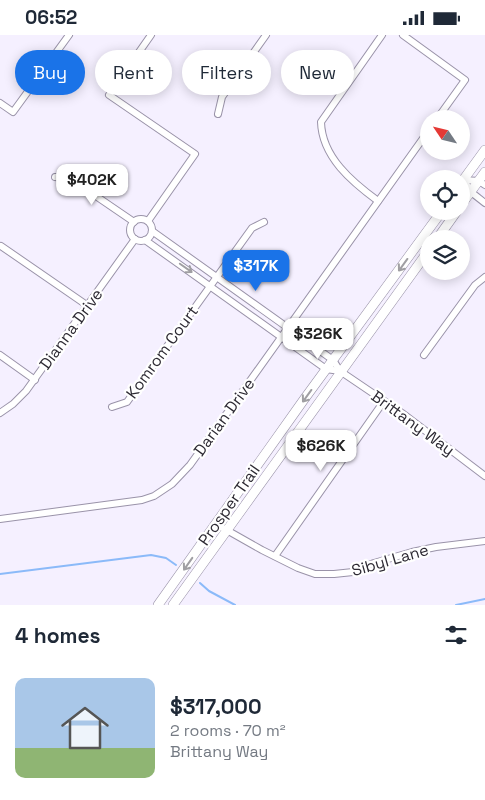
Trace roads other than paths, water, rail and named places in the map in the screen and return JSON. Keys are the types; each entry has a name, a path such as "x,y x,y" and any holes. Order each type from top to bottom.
{"main road":[{"path":"470,170 485,149"},
{"path":"471,192 482,183 485,172"},
{"name":"Prosper Trail","path":"158,605 332,360 435,220"},
{"name":"Prosper Trail","path":"173,605 420,261"}],"street":[{"path":"0,103 13,112 69,35"},
{"path":"148,221 195,154 109,95 150,35"},
{"path":"218,114 222,97 266,35"},
{"path":"378,201 354,183 340,167 324,138 321,122 382,35"},
{"path":"403,35 464,80 443,110"},
{"name":"Darian Drive","path":"0,519 130,503 148,498 163,490 181,475 420,143"},
{"path":"55,177 71,179 134,222"},
{"path":"471,192 485,203"},
{"path":"140,219 148,221 152,231 149,238 138,241 130,233 130,229 134,222 140,219"},
{"name":"Komrom Court","path":"112,407 127,402 252,228 264,222"},
{"name":"Brittany Way","path":"152,231 332,360 340,371 384,401 485,476"},
{"name":"Dianna Drive","path":"0,413 20,397 35,379 135,239"},
{"name":"Brittany Way","path":"146,240 326,369 340,371"},
{"path":"1,246 88,306"},
{"path":"424,355 476,285 485,277"},
{"path":"0,355 35,379"},
{"path":"275,556 384,401"},
{"name":"Sibyl Lane","path":"216,524 298,568 315,574 353,572 374,563 436,547 485,541"}],"waterway":[{"path":"0,574 151,555 166,558 176,565"},
{"path":"200,583 209,591 235,605"},
{"path":"456,605 485,599"}]}
